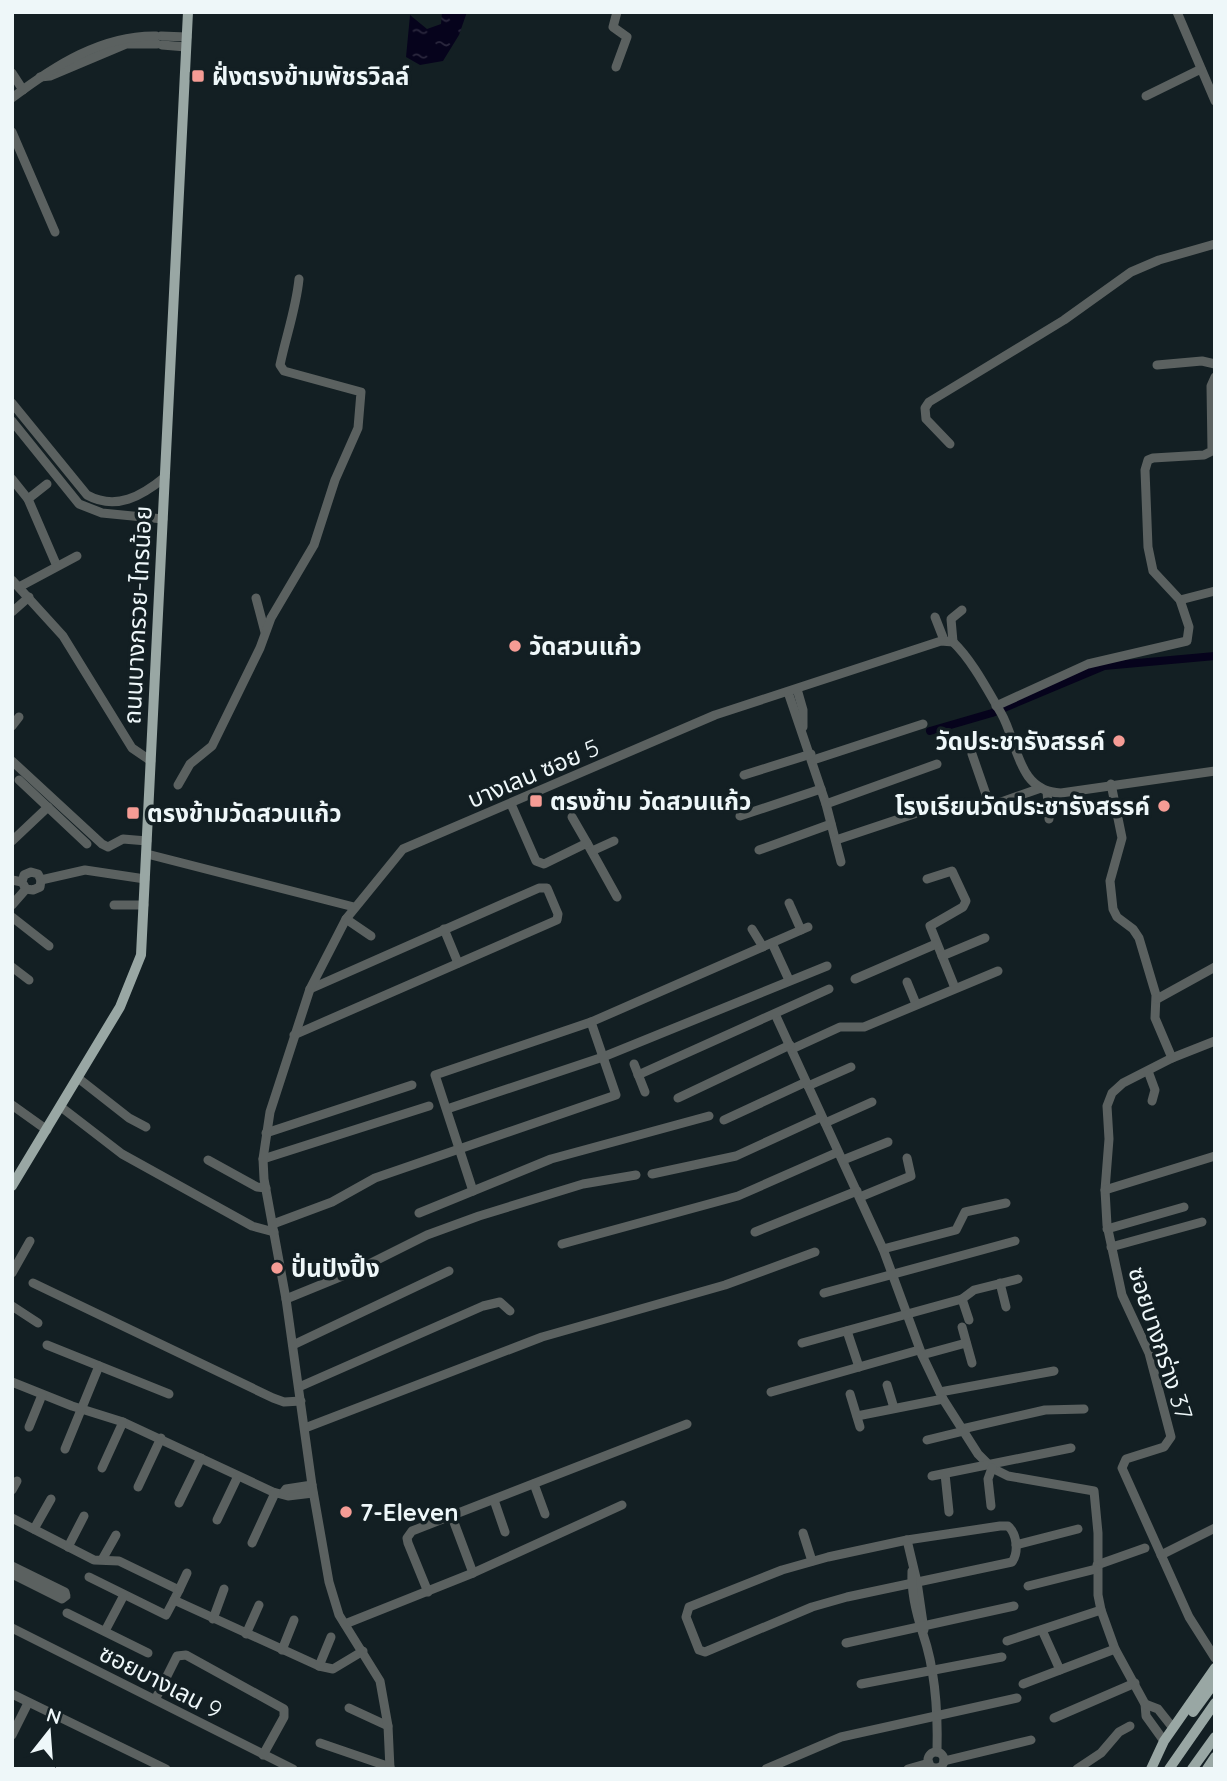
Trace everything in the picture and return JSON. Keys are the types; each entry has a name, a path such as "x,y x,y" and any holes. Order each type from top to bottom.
{"main road":[{"name":"ถนนบางกรวย-ไทรน้อย","path":"12,1186 78,1078 131,982 141,955 188,12"},
{"path":"1152,1769 1164,1741 1215,1668"},
{"path":"1152,1769 1215,1682"},
{"path":"1169,1769 1215,1703"},
{"path":"1192,1769 1215,1737"},
{"path":"1207,1769 1215,1757"}],"street":[{"path":"616,67 627,37 613,27 617,12"},
{"path":"1177,12 1215,101"},
{"path":"12,98 40,77 50,76 125,41 186,42"},
{"path":"1146,96 1201,69"},
{"path":"12,73 23,90"},
{"path":"12,132 55,232"},
{"path":"950,444 926,419 925,408 929,402 1064,320 1131,272 1159,260 1215,244"},
{"path":"178,785 190,764 212,746 265,634 314,545 335,480 358,428 361,392 284,371 280,365 289,323 296,310 299,279"},
{"path":"1157,365 1202,361 1215,364"},
{"path":"998,708 1088,664 1184,643 1189,634 1180,600 1153,571 1148,547 1145,470 1148,460 1153,458 1204,455 1212,451 1211,386 1215,377"},
{"path":"12,403 87,495 97,501 121,502 150,490 165,477"},
{"path":"26,419 14,423 79,504 90,511 163,519"},
{"path":"58,478 68,472"},
{"path":"12,479 28,499 56,564"},
{"path":"28,499 47,484"},
{"path":"121,502 121,514"},
{"path":"76,555 16,583 63,636 132,748 151,761"},
{"path":"1180,600 1215,591"},
{"path":"12,612 29,597"},
{"path":"256,598 265,634"},
{"path":"949,641 951,619 962,610"},
{"path":"935,617 949,641 998,708 1028,777 1044,790 1049,819"},
{"name":"บางเลน ซอย 5","path":"390,1768 388,1726 380,1681 334,1605 329,1583 312,1489 293,1345 263,1159 266,1133 310,989 346,919 402,849 699,721 949,641"},
{"path":"792,690 803,710 803,727 841,862"},
{"path":"12,726 19,717"},
{"path":"744,775 923,724"},
{"path":"972,754 990,806 1044,790 1061,793 1215,771"},
{"path":"12,761 102,844 108,847 123,839 148,841"},
{"path":"826,804 937,764"},
{"path":"19,780 87,844"},
{"path":"1111,784 1122,838 1110,881 1113,909 1122,922 1136,932 1157,999 1155,1018 1172,1058"},
{"path":"740,816 821,789"},
{"path":"511,804 538,863 544,864 614,841"},
{"path":"14,836 48,807"},
{"path":"836,840 920,812"},
{"path":"572,817 617,897"},
{"path":"758,850 831,824"},
{"path":"147,854 354,907"},
{"path":"41,880 85,870 145,879"},
{"path":"927,879 952,871 966,901 963,907 932,922 930,930 955,988"},
{"path":"12,905 24,875 31,872 38,874 41,880"},
{"path":"20,884 37,889 41,880"},
{"path":"294,1035 557,920 558,914 548,891 543,887 310,989"},
{"path":"473,1191 435,1075 591,1022 805,929 789,903"},
{"path":"114,905 144,905"},
{"path":"12,917 49,946"},
{"path":"346,919 371,936"},
{"path":"444,929 458,963"},
{"path":"752,929 767,945 789,980"},
{"path":"942,956 985,937"},
{"path":"855,979 936,944"},
{"path":"446,1109 603,1057 827,965"},
{"path":"12,967 29,980"},
{"path":"1157,999 1215,967"},
{"path":"678,1098 840,1027 864,1027 998,971"},
{"path":"907,982 916,1004"},
{"path":"638,1075 829,989"},
{"path":"775,1014 883,1249 921,1352 941,1396 963,1430 990,1467 1026,1481 1094,1491 1101,1610 1115,1649 1145,1704 1146,1716 1164,1741"},
{"path":"61,1107 122,1154 252,1226 273,1228 332,1202 375,1178 615,1095 591,1022"},
{"name":"ซอยบางกร่าง 37","path":"1215,1041 1172,1058 1123,1083 1109,1100 1105,1190 1107,1229 1122,1295 1149,1353 1171,1437 1164,1447 1126,1459 1122,1468 1201,1640 1215,1658"},
{"path":"634,1065 645,1092"},
{"path":"724,1120 851,1067"},
{"path":"1148,1071 1155,1090 1152,1101"},
{"path":"78,1078 146,1127"},
{"path":"266,1133 412,1085"},
{"path":"652,1174 736,1156 872,1102"},
{"path":"12,1105 47,1130"},
{"path":"263,1159 429,1106"},
{"path":"419,1213 551,1159 709,1116"},
{"path":"562,1244 738,1196 841,1156 888,1142"},
{"path":"1105,1190 1215,1156"},
{"path":"755,1232 911,1176 907,1158"},
{"path":"208,1160 248,1183 266,1188"},
{"path":"286,1299 357,1270 427,1235 479,1216 583,1184 636,1175"},
{"path":"883,1249 956,1230 965,1212 1006,1203"},
{"path":"1107,1229 1184,1207"},
{"path":"1111,1247 1202,1222"},
{"path":"12,1273 30,1241"},
{"path":"824,1293 1015,1241"},
{"path":"305,1428 552,1334 725,1285 815,1252"},
{"path":"293,1345 449,1271"},
{"path":"802,1343 962,1299 974,1290 1018,1279"},
{"path":"33,1283 274,1398 284,1402 301,1401"},
{"path":"1000,1283 1006,1307"},
{"path":"962,1299 966,1343 972,1363"},
{"path":"299,1387 483,1306 500,1302 510,1311"},
{"path":"12,1306 38,1323"},
{"path":"846,1331 859,1367"},
{"path":"771,1392 859,1367 966,1343"},
{"path":"47,1345 169,1394"},
{"path":"65,1449 100,1366"},
{"path":"857,1416 1054,1371"},
{"path":"12,1382 123,1422 279,1493 288,1496 312,1489"},
{"path":"887,1385 894,1408"},
{"path":"850,1394 860,1427"},
{"path":"29,1427 43,1395"},
{"path":"927,1440 1045,1410 1084,1409"},
{"path":"102,1468 123,1422"},
{"path":"428,1592 407,1538 412,1531 687,1424"},
{"path":"138,1487 161,1438"},
{"path":"932,1476 990,1467 1071,1448"},
{"path":"179,1503 201,1458"},
{"path":"990,1467 988,1479 991,1506"},
{"path":"945,1474 948,1512"},
{"path":"217,1520 238,1476"},
{"path":"12,1490 18,1481"},
{"path":"534,1484 545,1514"},
{"path":"251,1543 279,1493"},
{"path":"34,1529 51,1499"},
{"path":"494,1500 505,1532"},
{"path":"345,1624 428,1592 622,1505"},
{"path":"68,1547 84,1516"},
{"path":"452,1517 472,1573"},
{"path":"12,1518 94,1560 119,1560 179,1590"},
{"path":"1004,1526 1013,1531 1016,1545 1012,1562 812,1607 705,1652 699,1650 686,1618 689,1606 811,1561 907,1540 1004,1526"},
{"path":"1016,1545 1078,1528"},
{"path":"1161,1555 1215,1528"},
{"path":"803,1533 811,1561"},
{"path":"103,1558 116,1535"},
{"path":"907,1540 930,1670 936,1715 936,1752"},
{"path":"1028,1586 1097,1567 1145,1548"},
{"path":"12,1566 65,1592 65,1598 12,1574"},
{"path":"89,1577 166,1615 187,1573"},
{"path":"212,1619 224,1589"},
{"path":"106,1632 124,1594"},
{"path":"174,1600 319,1666 333,1669 363,1651"},
{"path":"246,1634 259,1605"},
{"path":"846,1643 922,1629 1014,1606"},
{"path":"1007,1641 1101,1610"},
{"path":"67,1613 148,1653"},
{"path":"282,1650 294,1620"},
{"name":"ซอยบางเลน 9","path":"12,1628 293,1769"},
{"path":"1042,1630 1060,1670"},
{"path":"319,1666 331,1637"},
{"path":"1023,1684 1115,1649"},
{"path":"156,1698 177,1656 182,1654 242,1684 281,1706 286,1713 263,1755"},
{"path":"861,1685 1002,1657"},
{"path":"1054,1718 1135,1683"},
{"path":"12,1694 166,1769"},
{"path":"766,1769 841,1737 1017,1698"},
{"path":"12,1735 28,1703"},
{"path":"1145,1704 1158,1709 1173,1728"},
{"path":"349,1708 388,1726"},
{"path":"1077,1769 1101,1754 1119,1732 1130,1726"},
{"path":"908,1769 933,1767 944,1761 1031,1740"},
{"path":"320,1743 390,1768"},
{"path":"936,1752 942,1755 944,1761"},
{"path":"933,1767 930,1756 936,1752"}],"water":[{"path":"442,12 467,12 459,35 443,61 420,65 406,57 410,15 427,29 441,24"}],"waterway":[{"path":"930,731 992,713 1104,666 1215,656"}],"place":[{"name":"ฝั่งตรงข้ามพัชรวิลล์","path":"198,76"},
{"name":"วัดสวนแก้ว","path":"515,646"},
{"name":"วัดประชารังสรรค์","path":"1119,741"},
{"name":"ตรงข้าม วัดสวนแก้ว","path":"536,801"},
{"name":"โรงเรียนวัดประชารังสรรค์","path":"1164,806"},
{"name":"ตรงข้ามวัดสวนแก้ว","path":"133,813"},
{"name":"ปั่นปังปิ้ง","path":"277,1268"},
{"name":"7-Eleven","path":"346,1512"}]}
